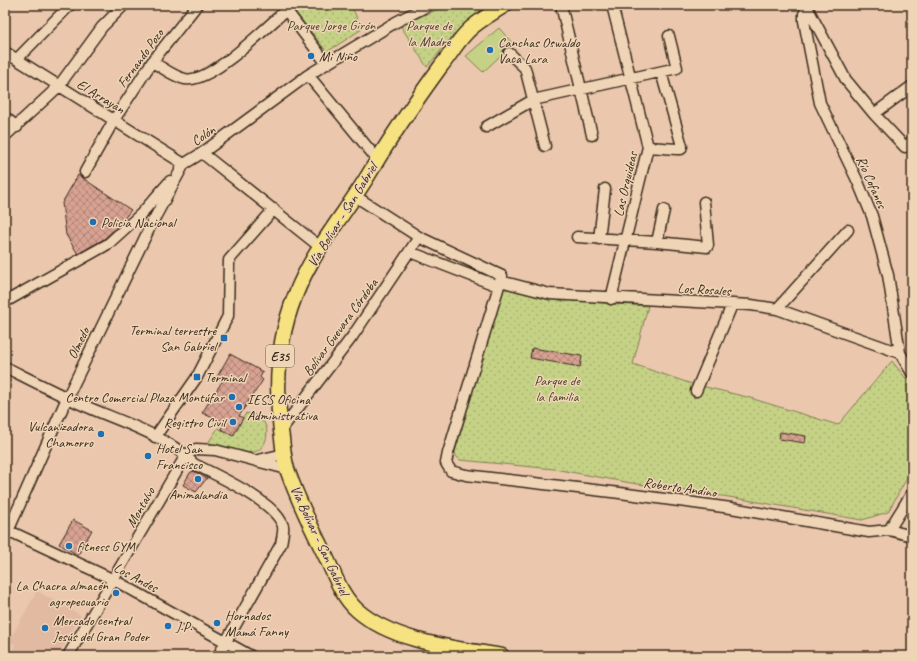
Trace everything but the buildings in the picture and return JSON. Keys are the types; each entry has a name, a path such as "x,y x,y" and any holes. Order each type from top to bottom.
{"highway":[{"name":"Vía Bolívar - San Gabriel","path":"502,656 456,652 405,636 388,629 358,611 347,599 321,547 287,469 277,392 282,341 294,296 319,246 355,196 377,158 432,78 466,33 505,5"}],"street":[{"path":"16,59 70,5"},
{"path":"5,136 58,87 102,27 124,5"},
{"name":"Fernando Pozo","path":"85,172 114,120 152,62 197,5"},
{"name":"Colón","path":"5,302 108,244 141,214 184,164 202,153 308,75 396,22 429,5"},
{"path":"561,5 592,135"},
{"name":"Las Orquideas","path":"612,5 648,147 612,299"},
{"path":"808,6 841,71 874,114 909,144"},
{"name":"Río Cofanes","path":"808,6 804,21 818,96 822,109 858,182 880,241 888,275 900,353 912,373"},
{"path":"152,62 185,79 200,79 217,69 239,52 289,8 326,64"},
{"path":"486,127 533,100 677,68 669,36"},
{"name":"El Arrayan","path":"5,52 58,87 184,164"},
{"path":"509,53 525,68 545,146"},
{"path":"648,147 681,149 682,146 661,72"},
{"path":"308,75 377,158"},
{"path":"874,114 912,86"},
{"path":"5,117 16,127"},
{"path":"202,153 319,246"},
{"name":"Olmedo","path":"6,533 66,398 152,223 184,164"},
{"path":"598,239 605,189"},
{"name":"Los Rosales","path":"355,196 419,238 500,281 550,294 612,299 751,305 777,309 900,353"},
{"path":"577,237 626,239 707,247 704,202"},
{"path":"155,437 197,377 228,316 229,260 274,209"},
{"path":"657,242 664,210"},
{"path":"141,214 152,223"},
{"path":"777,309 848,230"},
{"name":"Bolívar Guevara Córdoba","path":"281,430 352,337 419,238"},
{"path":"410,252 500,281"},
{"name":"Roberto Andino","path":"500,281 446,463 451,471 466,475 724,507 869,532 889,530 912,536"},
{"path":"696,391 732,305"},
{"path":"5,367 66,398 155,437 186,455 194,464 260,500 279,518 283,526 281,544 218,656"},
{"path":"186,455 196,449 215,450 287,469"},
{"path":"256,460 284,454"},
{"name":"Montalvo","path":"68,656 186,455"},
{"path":"889,530 912,493"},
{"name":"Los Andes","path":"6,533 114,580 251,656"}],"shaded area":[{"name":"Mercado central Jesús del Gran Poder","path":"37,591 81,615 58,656 10,656 15,645 9,641"}],"green space":[{"name":"Parque Jorge Girón","path":"298,5 351,5 362,29 327,52 293,9"},
{"name":"Parque de la Madre","path":"449,5 498,5 466,25 442,49 427,67 400,25"},
{"name":"Canchas Oswaldo Vaca Lara","path":"499,28 513,44 483,72 466,56"},
{"name":"Parque de la familia","path":"503,288 557,298 648,306 633,364 689,383 747,397 838,425 892,361 912,386 912,469 888,512 862,520 729,497 631,483 554,469 460,460 456,456 455,452"},
{"path":"246,413 259,418 266,427 267,432 265,442 259,450 249,453 231,450 208,443 218,428 233,436"}],"place":[{"name":"Canchas Oswaldo Vaca Lara","path":"490,50"},
{"name":"Mi Niño","path":"311,56"},
{"name":"Policia Nacional","path":"93,222"},
{"name":"Terminal terrestre San Gabriel","path":"224,338"},
{"name":"Terminal","path":"197,377"},
{"name":"Centro Comercial Plaza Montúfar","path":"232,397"},
{"name":"IESS Oficina Administrativa","path":"239,407"},
{"name":"Registro Civil","path":"233,422"},
{"name":"Vulcanizadora Chamorro","path":"101,434"},
{"name":"Hotel San Francisco","path":"148,456"},
{"name":"Animalandia","path":"198,479"},
{"name":"fitness GYM","path":"69,546"},
{"name":"La Chacra almacén agropecuario","path":"116,593"},
{"name":"Hornados Mamá Fanny","path":"217,623"},
{"name":"J.P.","path":"168,626"},
{"name":"Mercado central Jesús del Gran Poder","path":"45,628"}]}
